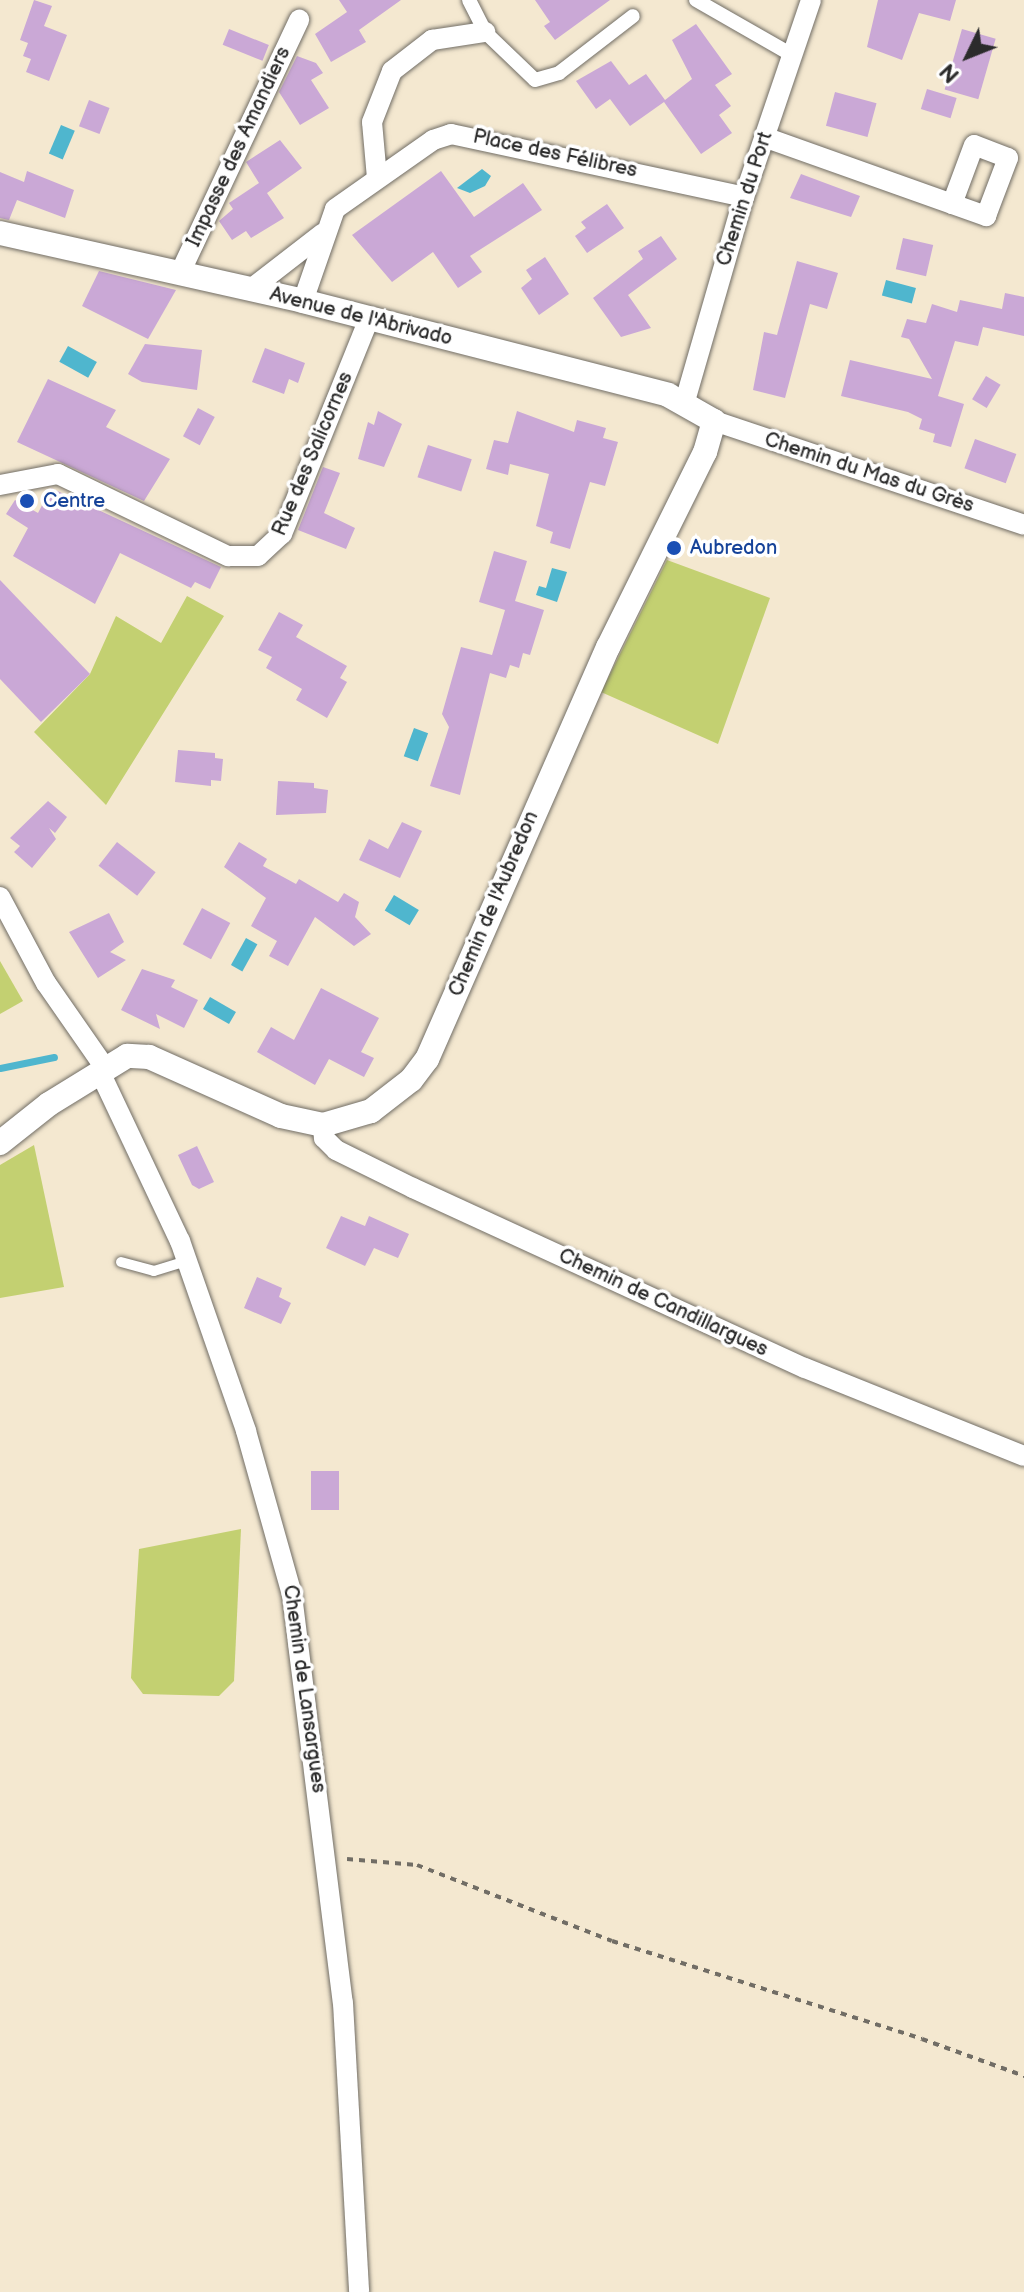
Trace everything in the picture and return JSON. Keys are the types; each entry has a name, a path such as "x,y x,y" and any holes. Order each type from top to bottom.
{"street":[{"path":"469,0 485,32 535,80 559,73 633,16"},
{"path":"696,0 792,55"},
{"name":"Chemin du Port","path":"685,401 744,197 811,0"},
{"name":"Impasse des Amandiers","path":"180,273 299,20"},
{"path":"377,178 372,122 392,71 432,40 485,32"},
{"name":"Place des Félibres","path":"303,301 322,234 335,209 433,140 472,135 744,197"},
{"path":"764,137 952,204"},
{"name":"Avenue de l'Abrivado","path":"0,233 303,301 685,401 714,421"},
{"name":"Place des Félibres","path":"251,289 322,234"},
{"name":"Rue des Salicornes","path":"0,485 58,474 228,556 258,556 282,534 369,319"},
{"name":"Chemin du Mas du Grès","path":"714,421 1024,525"},
{"name":"Chemin de l'Aubredon","path":"0,1143 127,1056 149,1057 281,1116 323,1125 371,1111 411,1080 427,1059 526,829 657,543 705,452 714,421"},
{"name":"Chemin de Lansargues","path":"0,897 46,983 103,1070 153,1175 187,1261 246,1431 292,1595 327,1857 350,2076 359,2292"},
{"name":"Chemin de Candillargues","path":"323,1125 324,1138 336,1150 413,1188 805,1368 1024,1456"}],"lane":[{"path":"121,1262 154,1271 187,1261"}],"path":[{"path":"327,1857 417,1865 612,1941 1024,2076"}],"green space":[{"path":"667,560 770,598 718,744 601,692"},
{"path":"187,596 224,616 106,805 34,732 90,674 116,616 161,643"},
{"path":"0,961 23,1001 0,1014"},
{"path":"34,1145 64,1287 0,1298 0,1165"},
{"path":"241,1529 234,1681 219,1696 143,1694 131,1678 139,1549"}],"water":[{"path":"61,125 75,131 63,159 49,154"},
{"path":"482,169 491,176 485,186 470,193 457,188"},
{"path":"886,280 916,288 912,303 882,295"},
{"path":"68,346 97,362 88,378 59,362"},
{"path":"552,568 567,572 557,602 536,595 539,586 546,588"},
{"path":"414,728 428,733 418,761 404,756"},
{"path":"394,895 419,910 410,925 385,910"},
{"path":"246,938 257,944 242,971 231,965"},
{"path":"210,997 236,1012 229,1024 203,1009"}],"building":[{"path":"34,0 52,6 44,26 67,35 49,81 26,72 31,59 23,56 28,43 20,40"},
{"path":"339,0 401,0 359,30 366,42 331,62 315,34 347,12"},
{"path":"535,0 610,0 555,40 544,26 550,22"},
{"path":"878,0 956,0 950,21 919,13 902,60 867,47"},
{"path":"696,24 732,74 715,85 731,106 719,115 732,133 701,154 664,102 630,126 610,99 596,109 576,81 611,61 629,85 646,74 665,100 692,79 672,40"},
{"path":"229,29 269,45 263,61 223,45"},
{"path":"962,29 996,39 978,99 945,90"},
{"path":"297,56 316,63 323,73 311,80 329,108 300,125 279,92"},
{"path":"927,89 957,98 951,118 921,109"},
{"path":"835,92 877,103 867,137 826,126"},
{"path":"89,100 110,108 100,134 79,126"},
{"path":"280,140 302,168 267,193 284,218 251,238 246,231 232,240 219,221 233,209 229,203 259,183 246,162"},
{"path":"27,171 74,190 65,218 17,200 9,220 0,218 0,172 24,182"},
{"path":"441,171 474,217 523,183 542,210 470,256 482,272 458,288 433,252 392,282 352,235"},
{"path":"801,174 860,196 851,217 790,198"},
{"path":"607,204 624,228 587,253 575,236 586,228 581,222"},
{"path":"661,236 677,259 628,295 651,328 621,337 593,298 643,259 638,251"},
{"path":"903,238 933,245 926,276 896,269"},
{"path":"545,257 569,294 539,315 521,288 532,279 526,270"},
{"path":"797,261 838,273 827,309 810,304 785,398 753,390 764,332 777,335"},
{"path":"99,271 176,290 148,339 82,306"},
{"path":"1005,293 1024,297 1024,336 983,327 978,346 955,341 938,396 964,404 951,447 933,442 935,434 919,429 922,419 908,412 841,396 850,360 932,379 909,339 901,337 907,319 926,323 932,304 957,312 960,300 1002,309"},
{"path":"145,344 202,350 197,390 142,382 128,374"},
{"path":"265,348 305,363 298,383 289,379 284,394 252,382"},
{"path":"986,376 1001,385 987,408 972,399"},
{"path":"48,379 116,410 106,427 170,459 144,501 17,442"},
{"path":"198,408 215,417 200,445 183,436"},
{"path":"378,411 402,424 384,467 358,459 368,422 374,425"},
{"path":"517,411 574,432 577,420 606,428 603,438 618,442 605,486 590,482 570,549 550,543 553,532 536,526 549,474 510,464 508,475 486,469 494,440 508,443"},
{"path":"975,439 1016,454 1006,483 964,468"},
{"path":"428,445 472,459 461,492 417,477"},
{"path":"323,467 340,473 324,513 355,528 346,549 298,530"},
{"path":"51,488 221,567 210,589 195,582 191,588 120,553 95,604 13,556 28,528 6,514 15,500 38,513"},
{"path":"494,551 527,561 515,601 544,610 530,655 523,653 519,668 510,665 506,678 490,673 460,795 430,786 449,727 442,714 461,647 492,655 505,610 479,602"},
{"path":"0,580 90,674 41,722 0,679"},
{"path":"279,612 303,625 296,637 347,666 340,678 347,682 327,718 296,700 302,689 266,668 272,657 258,650"},
{"path":"178,750 215,753 215,758 223,759 221,781 211,780 211,786 175,782"},
{"path":"278,781 314,783 314,788 328,790 326,813 276,815"},
{"path":"48,801 67,817 55,833 49,828 56,839 32,868 14,852 20,846 10,838"},
{"path":"402,822 422,831 400,878 359,860 369,839 388,849"},
{"path":"117,842 156,872 137,896 99,866"},
{"path":"239,842 267,859 263,866 296,884 299,879 338,902 344,893 359,902 355,917 371,934 354,946 315,917 288,966 269,956 277,941 251,926 266,898 224,867"},
{"path":"202,908 230,923 211,959 183,944"},
{"path":"109,913 124,942 110,952 126,960 98,978 69,932"},
{"path":"142,969 175,980 171,987 198,1000 184,1028 156,1014 160,1029 121,1010"},
{"path":"321,988 379,1018 361,1052 374,1058 364,1077 329,1059 315,1085 257,1052 271,1027 294,1040"},
{"path":"197,1146 214,1182 199,1189 192,1185 178,1155"},
{"path":"341,1216 365,1226 369,1216 409,1234 398,1258 374,1248 365,1266 326,1248"},
{"path":"257,1277 282,1288 279,1297 291,1303 281,1324 244,1308"},
{"path":"311,1471 339,1471 339,1510 311,1510"}],"waterway":[{"path":"0,1068 54,1057"}],"place":[{"name":"Centre","path":"27,501"},
{"name":"Aubredon","path":"674,548"}]}
